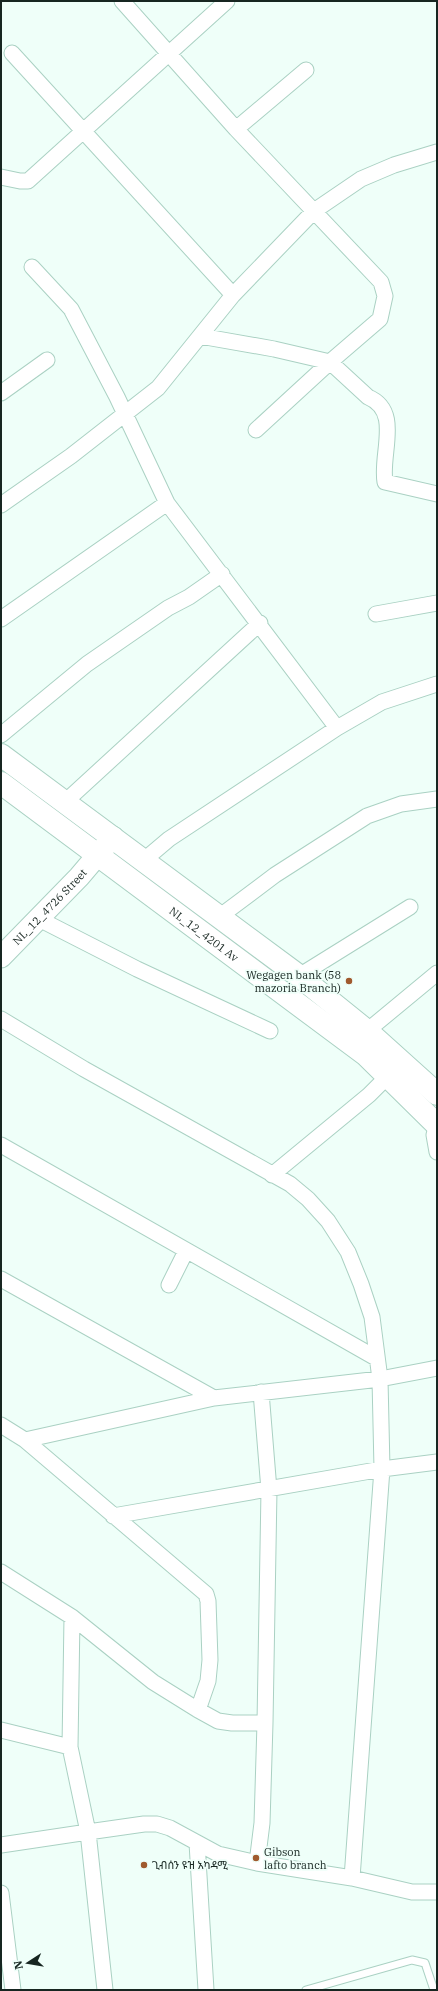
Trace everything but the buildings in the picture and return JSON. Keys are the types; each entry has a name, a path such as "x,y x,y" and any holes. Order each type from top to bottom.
{"main road":[{"name":"NL_12_4201 Av","path":"1,755 113,837 143,862 299,976 367,1031 437,1094"},
{"name":"NL_12_4201 Av","path":"1,783 366,1055 437,1124"}],"street":[{"path":"1,177 28,181 227,1"},
{"path":"129,3 236,129 381,282 385,296 380,319 330,362 256,430"},
{"path":"12,53 233,295"},
{"path":"236,129 306,70"},
{"path":"1,505 70,456 158,388 233,295 314,211 362,179 394,165 437,152"},
{"path":"32,267 71,309 107,376 167,503 260,623 337,728"},
{"path":"200,336 274,349 330,362 368,397 375,400 383,407 388,426 385,482 392,485 437,494"},
{"path":"1,393 48,360"},
{"path":"1,619 167,503"},
{"path":"1,735 87,664 168,608 189,597 222,574"},
{"path":"376,614 437,603"},
{"path":"65,802 260,623"},
{"path":"143,862 169,839 337,728 382,702 437,684"},
{"path":"219,917 274,874 367,816 401,804 437,799"},
{"name":"NL_12_4726 Street","path":"1,957 39,919 113,837"},
{"path":"299,976 410,907"},
{"path":"39,919 137,969 270,1031"},
{"path":"367,1031 437,972"},
{"path":"1,1019 84,1069 179,1120 290,1184 308,1199 328,1221 348,1252 372,1317 376,1358 380,1379 382,1469 352,1878"},
{"path":"272,1175 369,1095 388,1076"},
{"path":"437,1124 434,1136 437,1152"},
{"path":"1,1145 186,1252 229,1274 376,1358"},
{"path":"169,1284 186,1252"},
{"path":"1,1279 214,1398"},
{"path":"25,1440 214,1398 380,1379 437,1368"},
{"path":"257,1863 262,1823 269,1490 261,1392"},
{"path":"1,1425 25,1440 206,1594 208,1601 210,1660 208,1681 198,1710"},
{"path":"113,1516 269,1490 382,1469 437,1462"},
{"path":"1,1572 72,1617 153,1682 198,1710 218,1721 232,1723 265,1723"},
{"path":"72,1617 70,1747 88,1832 105,1990"},
{"path":"1,1730 70,1747"},
{"path":"1,1845 144,1824 157,1824 170,1828 197,1844 218,1854 257,1863 352,1878 412,1892 437,1892"},
{"path":"197,1844 206,1990"},
{"path":"1,1893 13,1990"}],"lane":[{"path":"306,1990 412,1960 425,1963 434,1990"}],"place":[{"name":"Wegagen bank (58 mazoria Branch)","path":"349,981"},
{"name":"Gibson lafto branch","path":"256,1858"},
{"name":"ጊብሰን ዩዝ አካዳሚ","path":"144,1865"}]}
